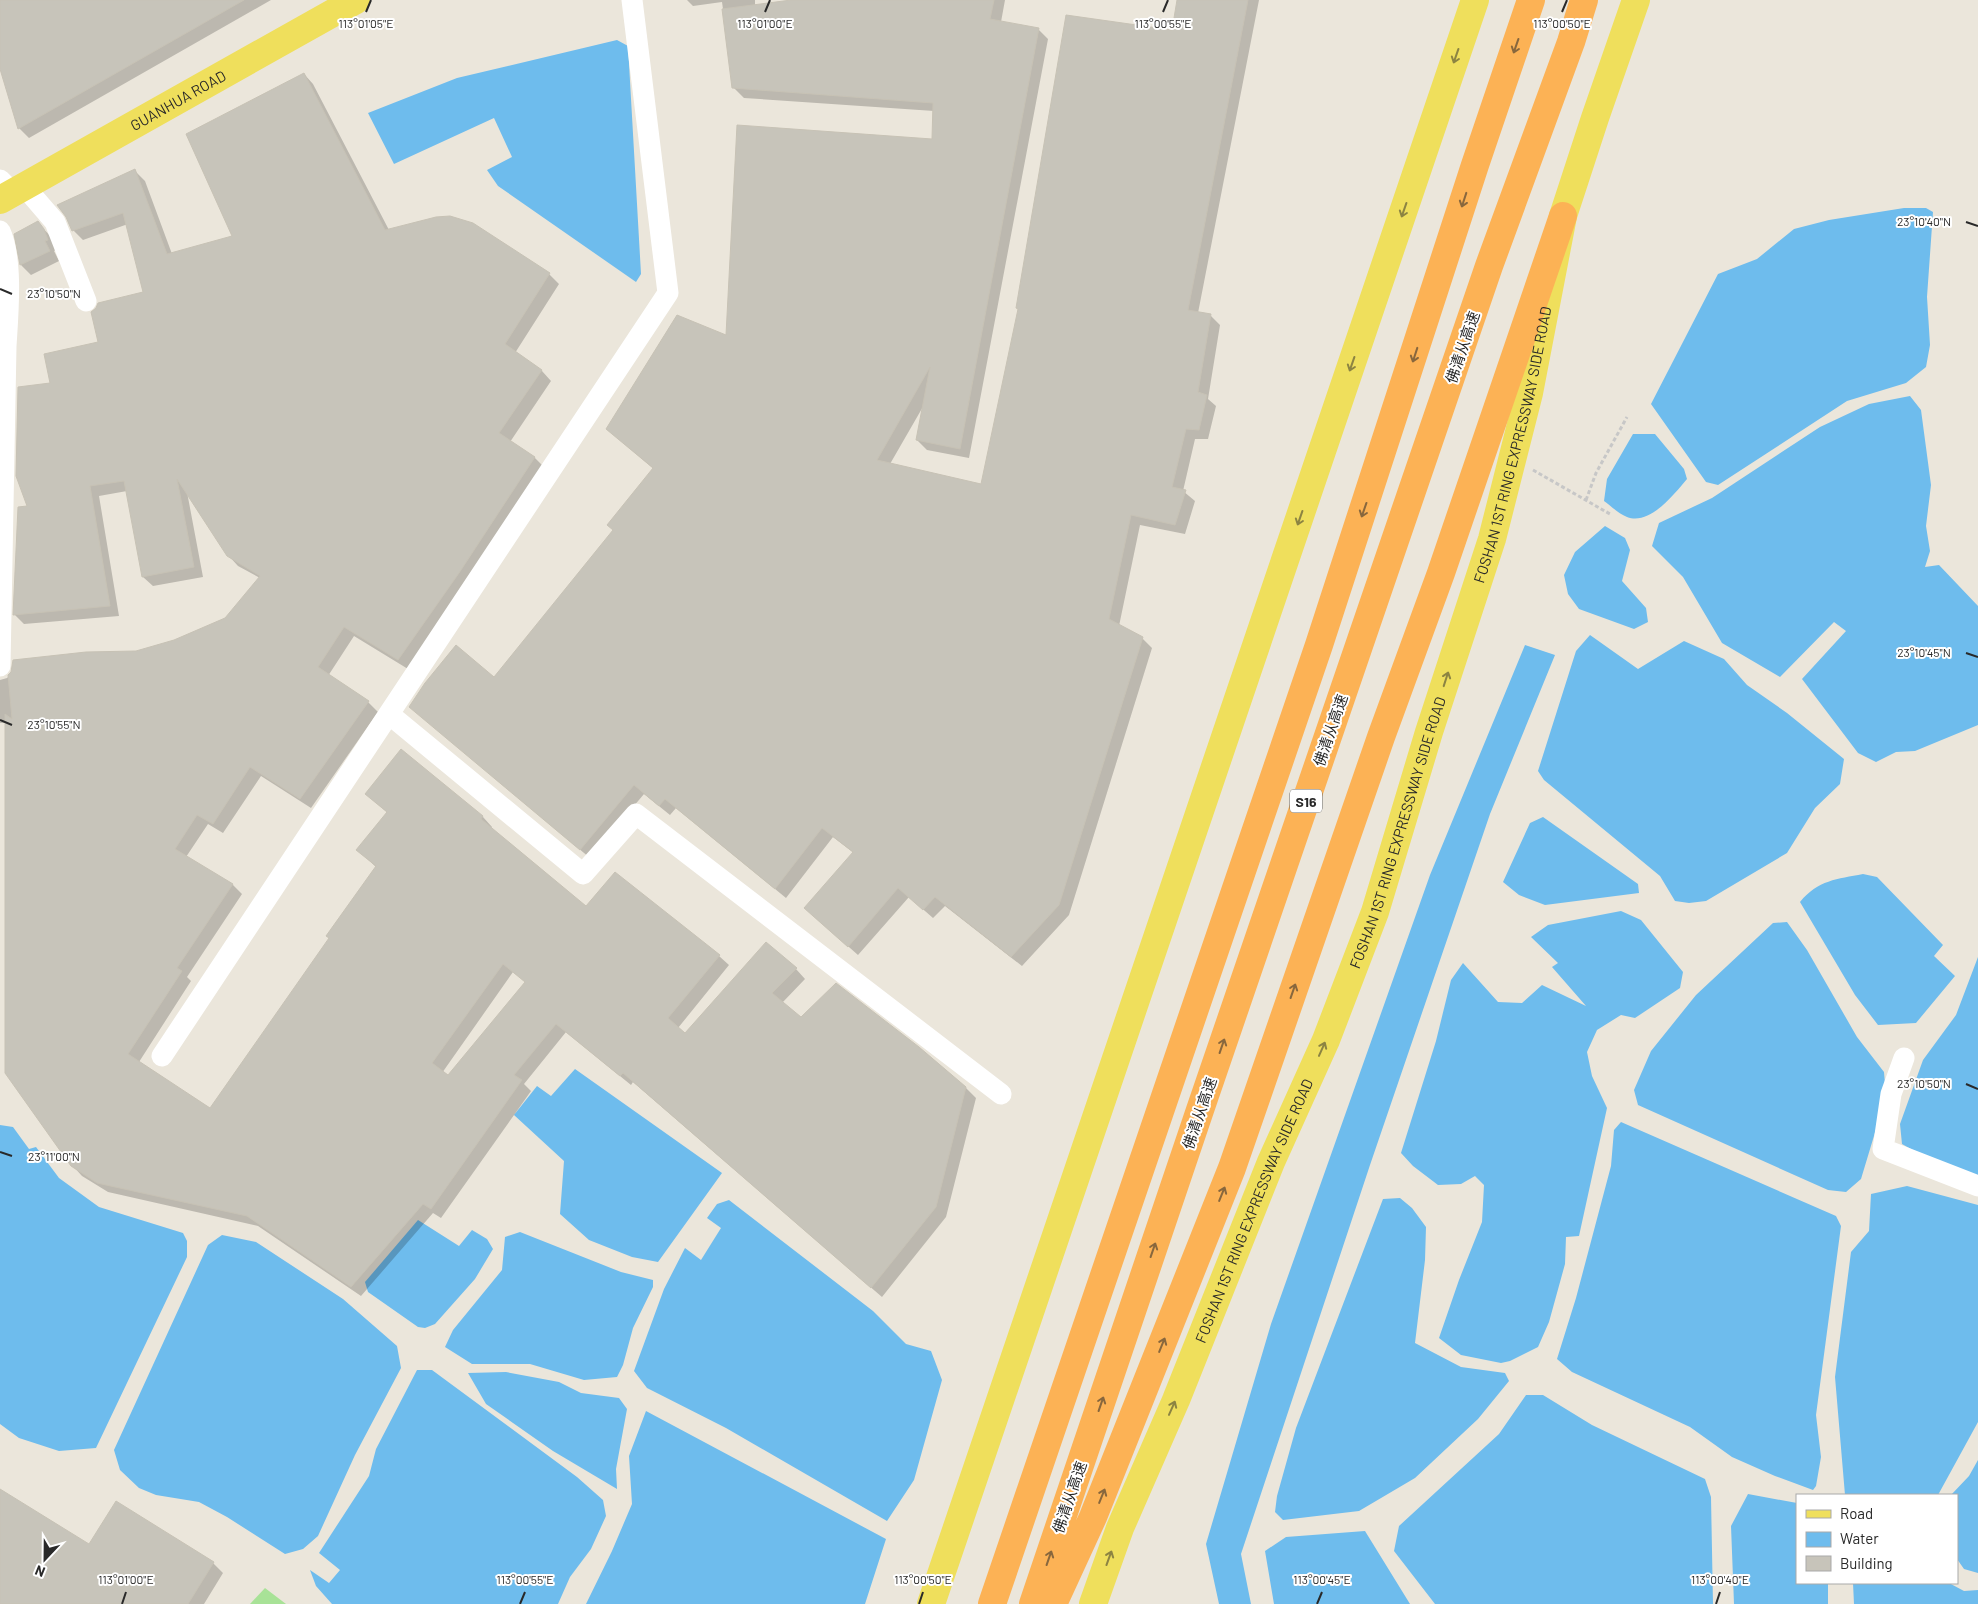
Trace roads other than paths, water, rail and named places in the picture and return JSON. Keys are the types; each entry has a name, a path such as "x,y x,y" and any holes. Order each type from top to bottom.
{"highway":[{"name":"S16","path":"992,1604 1316,654 1475,165 1531,0"},
{"name":"佛清从高速","path":"1033,1604 1480,294 1584,0"},
{"path":"1053,1604 1097,1508 1232,1168 1564,216"}],"main road":[{"name":"GUANHUA ROAD","path":"9,190 356,0"},
{"path":"1625,34 1636,0"},
{"path":"1625,34 1637,14 1652,0"},
{"path":"931,1604 1470,3"},
{"name":"FOSHAN 1ST RING EXPRESSWAY SIDE ROAD","path":"1092,1604 1120,1528 1176,1400 1271,1162 1326,1040 1371,921 1429,732 1492,539 1529,392 1564,216 1601,99 1625,34"}],"street":[{"path":"162,1056 668,293 632,0"},
{"path":"9,190 56,222 86,301"},
{"path":"0,231 4,240 10,296 6,346 0,666"},
{"path":"389,714 584,874 636,814 1001,1094"},
{"path":"1904,1058 1891,1094 1883,1149 1978,1186"}],"water":[{"path":"617,40 628,46 641,274 636,282 498,186 487,170 512,157 494,118 394,164 368,113 457,78"},
{"path":"1904,208 1926,208 1933,212 1927,297 1930,345 1926,367 1906,383 1847,401 1718,485 1706,482 1651,404 1718,274 1757,259 1794,229 1829,220"},
{"path":"1910,396 1921,410 1931,485 1926,526 1930,551 1925,567 1939,565 1978,606 1978,725 1915,751 1896,752 1876,762 1858,753 1802,679 1846,631 1834,622 1780,677 1722,643 1683,577 1652,546 1659,523 1712,498 1820,427 1869,404"},
{"path":"1633,434 1655,434 1684,469 1687,479 1661,507 1653,513 1636,519 1624,516 1604,501 1607,479"},
{"path":"1605,526 1625,538 1630,550 1622,581 1646,608 1648,622 1634,629 1579,609 1568,594 1564,575 1575,552"},
{"path":"1590,635 1638,669 1684,641 1724,659 1747,685 1787,713 1844,759 1840,784 1815,808 1787,853 1706,901 1689,903 1675,901 1660,876 1544,780 1538,771 1576,651"},
{"path":"1525,645 1555,655 1490,814 1370,1165 1241,1554 1251,1604 1219,1604 1206,1544 1271,1324 1430,875"},
{"path":"1543,817 1638,884 1639,893 1545,905 1519,895 1503,882 1530,823"},
{"path":"1863,874 1877,877 1943,945 1934,956 1955,976 1916,1023 1878,1025 1855,995 1800,902 1821,885 1836,879"},
{"path":"1621,911 1641,920 1683,972 1680,988 1635,1018 1621,1015 1597,1030 1587,1052 1592,1076 1607,1108 1579,1236 1566,1237 1565,1264 1549,1322 1538,1347 1510,1361 1501,1363 1461,1355 1439,1338 1482,1222 1484,1185 1475,1176 1461,1184 1438,1185 1413,1166 1401,1153 1436,1041 1451,980 1463,963 1498,1002 1522,1003 1542,985 1586,1006 1552,967 1558,963 1531,937 1548,925"},
{"path":"1787,922 1807,950 1857,1037 1884,1072 1886,1096 1861,1179 1846,1192 1828,1190 1638,1105 1634,1090 1651,1051 1696,995 1773,923"},
{"path":"1978,957 1978,1177 1934,1162 1902,1144 1900,1124 1923,1060 1956,1015"},
{"path":"575,1069 722,1173 658,1262 632,1257 589,1240 560,1214 564,1161 514,1115 537,1086 551,1096"},
{"path":"1621,1122 1836,1216 1841,1226 1816,1415 1821,1457 1816,1486 1813,1490 1732,1457 1690,1427 1572,1372 1557,1359 1576,1298 1611,1166 1614,1130"},
{"path":"0,1125 13,1127 29,1149 36,1147 59,1178 99,1207 183,1233 187,1241 187,1257 96,1448 59,1451 19,1438 0,1424"},
{"path":"1907,1186 1978,1205 1978,1422 1939,1494 1845,1494 1835,1377 1851,1252 1869,1231 1871,1194"},
{"path":"1400,1198 1412,1208 1426,1227 1425,1260 1415,1343 1461,1367 1505,1373 1509,1381 1478,1419 1415,1478 1359,1511 1283,1520 1275,1512 1277,1496 1296,1428 1383,1199"},
{"path":"729,1200 873,1311 906,1344 931,1351 942,1380 914,1480 887,1521 726,1428 647,1388 634,1371 664,1289 685,1248 701,1260 721,1228 707,1218 717,1204"},
{"path":"418,1220 459,1246 472,1230 487,1239 493,1249 475,1279 435,1324 425,1328 418,1327 368,1292 365,1282"},
{"path":"520,1232 621,1272 653,1280 653,1287 633,1328 623,1365 617,1377 584,1380 530,1364 472,1364 445,1347 453,1330 502,1270 505,1237"},
{"path":"222,1235 256,1242 343,1299 397,1346 401,1368 355,1455 318,1536 303,1549 285,1554 227,1517 199,1502 156,1495 139,1488 120,1470 114,1450 208,1245"},
{"path":"417,1370 432,1370 577,1477 603,1500 606,1516 591,1549 570,1577 558,1604 332,1604 316,1586 310,1570 329,1583 340,1570 319,1553 369,1476 376,1449"},
{"path":"506,1372 559,1382 581,1393 619,1398 627,1409 616,1469 617,1489 553,1451 486,1404 468,1373"},
{"path":"1526,1395 1543,1395 1592,1425 1705,1479 1711,1497 1713,1604 1435,1604 1394,1551 1399,1526 1499,1434"},
{"path":"646,1411 886,1539 865,1604 586,1604 632,1504 629,1456"},
{"path":"1978,1460 1978,1573 1964,1569 1958,1560 1958,1494 1952,1494 1969,1476"},
{"path":"1748,1494 1796,1503 1796,1584 1828,1584 1828,1604 1734,1604 1731,1526"},
{"path":"1365,1531 1410,1604 1274,1604 1265,1551 1286,1537"},
{"path":"1853,1584 1951,1584 1964,1591 1978,1590 1978,1604 1854,1604"}]}
